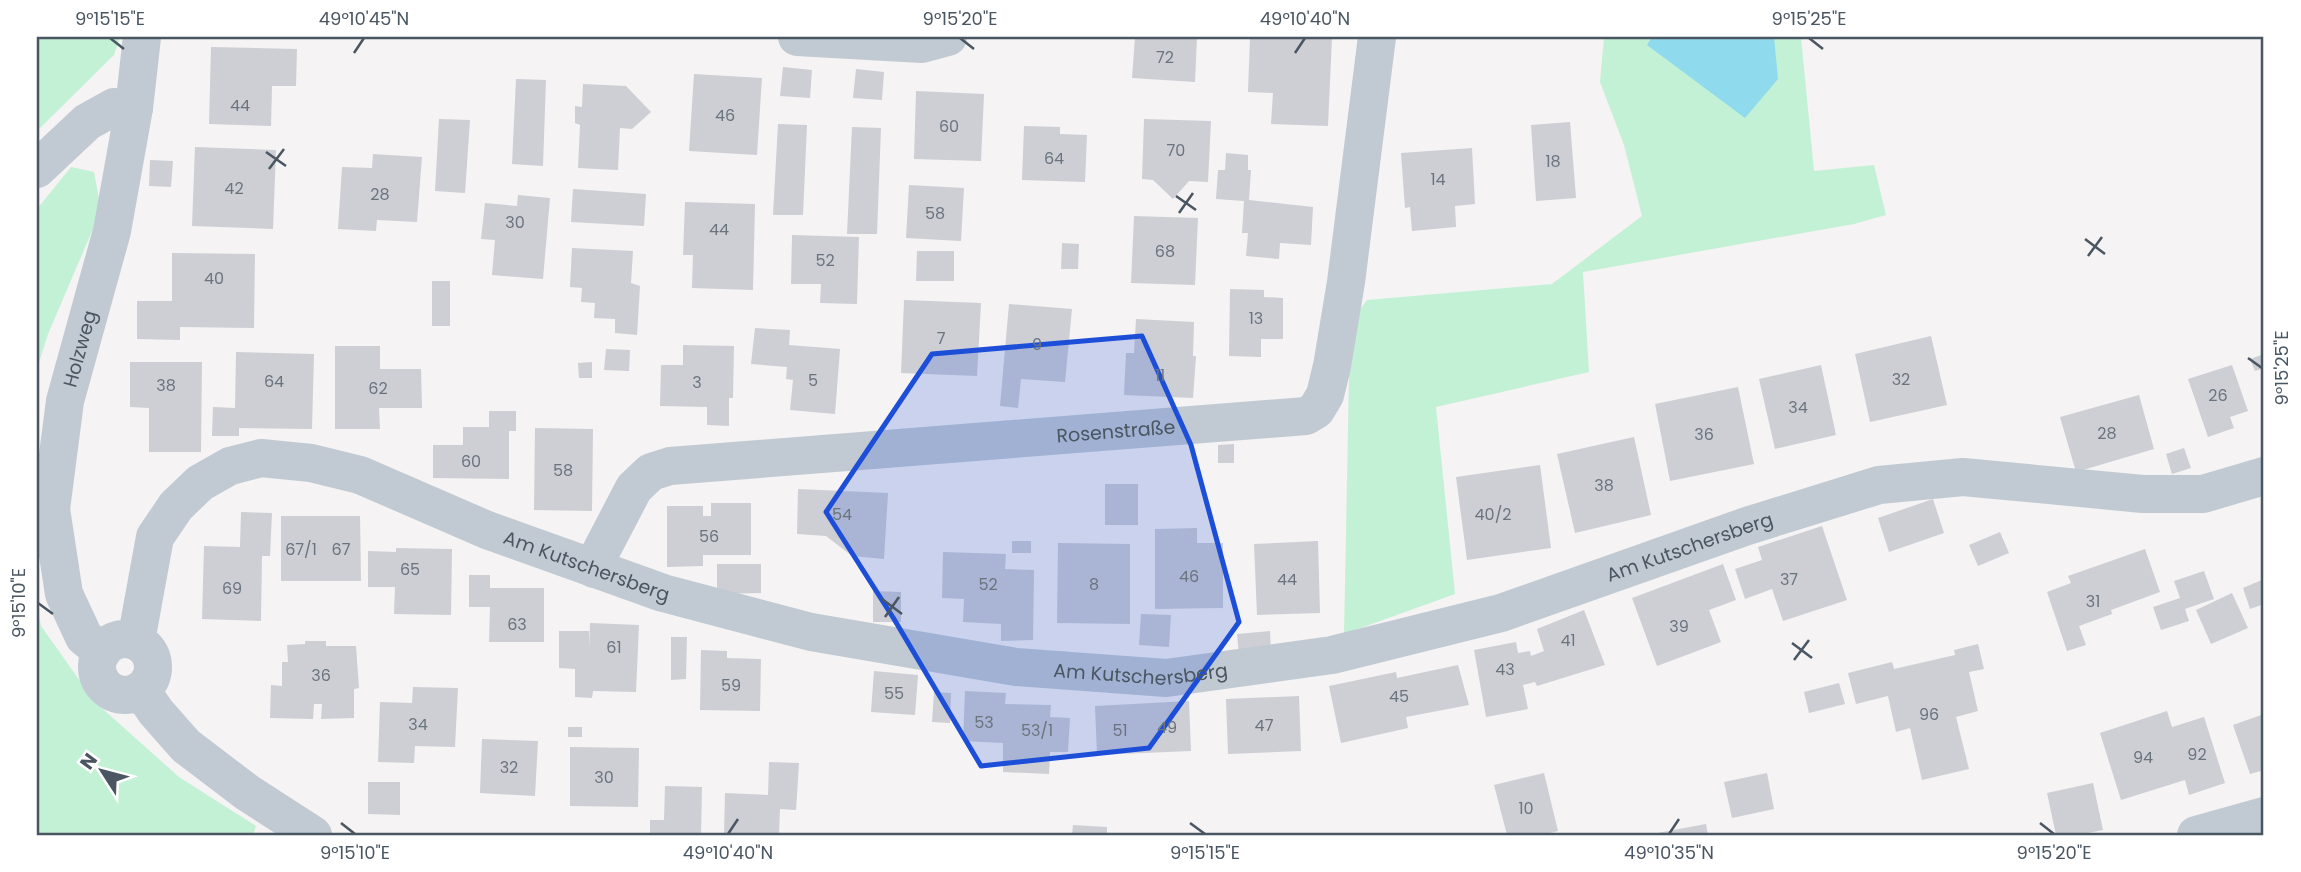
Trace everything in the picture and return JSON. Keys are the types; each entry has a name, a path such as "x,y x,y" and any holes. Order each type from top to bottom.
{"street":[{"name":"Holzweg","path":"119,647 84,636 64,594 51,509 65,401 113,230 134,108 142,37"},
{"path":"797,37 922,44 948,37"},
{"name":"Rosenstraße","path":"594,569 635,488 651,472 670,466 1306,416 1316,410 1325,395 1344,294 1377,37"},
{"path":"37,169 87,122 114,107 134,108"},
{"name":"Am Kutschersberg","path":"119,647 155,537 176,506 200,483 230,466 261,458 312,463 360,475 487,530 594,569 663,593 811,632 1016,667 1166,678 1332,655 1501,613 1746,526 1879,485 1963,477 2143,494 2203,494 2264,476"},
{"path":"119,647 97,667 99,677 106,688 118,695 131,695 141,691 186,746 248,793 313,835"},
{"path":"2196,835 2264,816"}],"highlighted area":[{"path":"1142,336 1191,445 1239,622 1149,748 981,766 894,619 826,512 932,354"}],"green space":[{"path":"37,37 120,37 114,55 37,131"},
{"path":"1604,37 1801,37 1814,171 1874,165 1886,215 1854,224 1583,272 1589,372 1436,407 1455,594 1344,634 1350,323 1367,300 1552,284 1642,216 1624,145 1600,82"},
{"path":"71,167 94,172 101,210 48,334 37,369 37,209"},
{"path":"37,605 41,626 95,702 179,777 256,826 253,835 37,835"}],"water":[{"path":"1652,37 1774,37 1778,79 1745,118 1647,45"}],"building":[{"path":"1135,37 1197,37 1195,82 1132,78"},
{"path":"1250,37 1332,37 1328,126 1271,124 1273,93 1248,92"},
{"path":"211,47 297,49 296,86 272,86 271,126 209,124"},
{"path":"783,67 812,70 810,98 780,96"},
{"path":"856,69 884,72 882,100 853,98"},
{"path":"694,74 762,78 757,155 689,151"},
{"path":"516,79 546,80 543,166 512,164"},
{"path":"583,84 626,86 651,112 632,129 620,128 618,170 578,168 580,125 575,123 575,106 582,107"},
{"path":"916,91 984,94 981,161 914,159"},
{"path":"439,119 470,120 465,193 435,191"},
{"path":"1144,119 1211,121 1208,182 1189,181 1173,199 1153,180 1142,179"},
{"path":"1570,122 1576,198 1536,201 1531,125"},
{"path":"778,124 807,125 803,215 773,215"},
{"path":"1024,126 1060,127 1060,134 1087,135 1085,182 1022,180"},
{"path":"852,127 881,128 877,234 847,234"},
{"path":"195,147 276,150 273,229 192,226"},
{"path":"1472,148 1475,204 1455,206 1456,227 1412,231 1410,207 1405,208 1401,153"},
{"path":"1226,153 1248,155 1248,170 1251,170 1249,200 1313,207 1311,245 1280,243 1279,259 1246,256 1248,233 1242,233 1244,201 1216,199 1218,170 1225,170"},
{"path":"373,154 422,157 417,222 377,220 376,231 338,229 342,167 372,168"},
{"path":"150,160 173,161 171,187 149,186"},
{"path":"909,185 964,188 961,241 906,238"},
{"path":"573,189 646,194 644,226 571,222"},
{"path":"518,195 550,198 543,279 492,275 495,240 481,239 485,203 517,206"},
{"path":"685,202 755,204 753,290 692,288 693,255 683,255"},
{"path":"1134,216 1198,218 1195,285 1131,283"},
{"path":"792,235 859,237 857,304 820,303 821,284 791,284"},
{"path":"1062,243 1079,244 1078,269 1061,269"},
{"path":"572,248 633,251 631,283 640,286 637,335 615,333 615,319 594,318 595,303 581,302 582,288 570,287"},
{"path":"917,251 954,251 954,281 916,281"},
{"path":"172,253 255,254 254,328 180,327 180,340 137,339 137,301 172,301"},
{"path":"432,281 450,281 450,326 432,326"},
{"path":"1230,289 1264,290 1264,297 1283,298 1283,339 1261,339 1261,357 1229,356"},
{"path":"904,300 981,303 977,376 901,373"},
{"path":"1009,304 1072,309 1065,382 1021,379 1018,408 1000,406"},
{"path":"1136,319 1194,322 1193,356 1196,356 1193,398 1124,395 1126,353 1134,353"},
{"path":"755,328 790,330 789,345 840,349 835,414 790,410 793,380 786,379 787,367 751,364"},
{"path":"1931,336 1947,405 1870,422 1855,354"},
{"path":"683,345 734,346 733,398 729,398 729,426 707,425 707,407 660,406 661,365 683,365"},
{"path":"335,346 380,346 380,369 421,369 422,408 379,408 380,429 335,429"},
{"path":"606,349 630,350 629,371 604,370"},
{"path":"236,352 314,354 312,429 239,428 239,436 212,436 213,407 235,408"},
{"path":"2264,354 2264,368 2255,371 2250,359"},
{"path":"130,362 202,362 201,452 149,452 149,408 130,407"},
{"path":"592,362 592,378 579,378 578,363"},
{"path":"1821,365 1836,435 1775,449 1759,379"},
{"path":"2232,365 2248,411 2230,417 2234,428 2208,437 2188,379"},
{"path":"1738,387 1754,464 1670,481 1655,404"},
{"path":"2139,395 2154,449 2076,472 2060,417"},
{"path":"489,411 516,411 516,431 509,431 509,479 433,478 433,445 463,445 463,427 489,427"},
{"path":"535,428 593,429 592,511 534,510"},
{"path":"1634,437 1651,515 1575,533 1557,454"},
{"path":"1234,444 1234,463 1218,463 1218,445"},
{"path":"2184,448 2191,468 2172,474 2166,454"},
{"path":"1540,465 1551,548 1467,560 1456,477"},
{"path":"1105,484 1138,484 1138,525 1105,525"},
{"path":"798,489 888,493 884,559 852,556 826,536 797,534"},
{"path":"1933,499 1944,533 1889,552 1878,518"},
{"path":"711,503 751,503 751,555 703,555 703,566 667,567 667,506 703,506 703,516 711,516"},
{"path":"241,512 272,513 270,556 262,556 261,621 202,619 204,546 240,547"},
{"path":"281,516 360,516 361,581 281,581"},
{"path":"1822,526 1847,600 1783,621 1772,589 1745,599 1735,569 1762,560 1758,547"},
{"path":"1197,528 1197,543 1223,543 1223,608 1155,609 1155,529"},
{"path":"2000,532 2009,553 1978,566 1969,545"},
{"path":"1012,541 1031,541 1031,553 1012,553"},
{"path":"1318,541 1320,613 1257,615 1254,544"},
{"path":"1058,543 1130,544 1130,624 1057,623"},
{"path":"396,548 452,549 451,615 394,614 395,587 368,587 368,551 396,552"},
{"path":"2145,549 2160,592 2111,610 2112,614 2079,626 2086,645 2067,651 2047,592 2071,583 2068,576"},
{"path":"943,552 1006,554 1005,569 1034,570 1033,640 1001,641 1001,624 963,622 964,599 942,598"},
{"path":"717,564 761,564 761,593 717,594"},
{"path":"1723,564 1736,600 1709,610 1721,642 1657,666 1632,598"},
{"path":"2204,571 2214,599 2185,609 2189,621 2161,630 2153,607 2180,598 2174,581"},
{"path":"469,575 490,575 490,588 544,588 544,642 489,642 490,607 469,607"},
{"path":"2264,579 2264,604 2250,609 2243,588"},
{"path":"873,591 901,592 901,622 873,622"},
{"path":"2232,593 2248,628 2211,644 2196,610"},
{"path":"1584,610 1605,665 1537,686 1535,682 1523,685 1528,709 1486,717 1474,650 1516,642 1518,653 1530,651 1531,656 1544,651 1537,629"},
{"path":"1141,614 1171,615 1169,647 1139,645"},
{"path":"590,623 639,625 636,692 593,691 592,698 575,697 575,669 559,668 559,631 589,631 589,649"},
{"path":"1270,631 1271,653 1239,656 1237,634"},
{"path":"671,637 687,637 686,679 671,680"},
{"path":"305,641 326,641 326,646 356,646 359,688 354,689 354,718 321,719 322,704 314,704 313,719 270,718 271,685 282,686 282,662 288,662 287,645 305,644"},
{"path":"1978,644 1984,669 1969,672 1978,711 1956,717 1969,769 1922,780 1910,728 1896,732 1888,696 1856,704 1848,673 1892,662 1894,669 1955,655 1954,650"},
{"path":"701,650 727,651 727,658 761,659 760,711 700,710"},
{"path":"1458,665 1469,705 1406,717 1408,728 1341,743 1329,686 1396,672 1397,678"},
{"path":"874,671 918,675 915,715 871,712"},
{"path":"1839,683 1845,704 1809,713 1804,692"},
{"path":"413,687 458,688 455,747 415,746 414,763 378,762 380,702 412,703"},
{"path":"965,691 1006,693 1005,704 1051,705 1050,717 1070,718 1068,752 1050,752 1049,774 1003,772 1003,743 963,741"},
{"path":"934,692 951,693 950,723 932,722"},
{"path":"1299,696 1301,751 1228,754 1226,699"},
{"path":"1189,701 1191,751 1097,755 1095,706"},
{"path":"2167,711 2172,727 2204,717 2225,783 2189,795 2185,780 2121,800 2100,733"},
{"path":"2264,714 2264,770 2250,774 2233,725"},
{"path":"568,727 582,727 582,737 568,737"},
{"path":"482,739 538,741 535,796 480,793"},
{"path":"570,747 639,748 638,807 570,806"},
{"path":"769,762 799,763 796,810 780,809 779,835 724,835 725,793 768,795"},
{"path":"1544,773 1558,831 1542,835 1507,835 1494,785"},
{"path":"1767,773 1774,809 1732,818 1724,782"},
{"path":"368,782 400,782 400,815 368,814"},
{"path":"2093,783 2103,830 2078,835 2056,835 2047,793"},
{"path":"665,786 702,787 701,835 650,835 650,820 664,820"},
{"path":"1706,824 1708,835 1652,835 1652,834"},
{"path":"1073,825 1107,827 1107,835 1072,835"}]}
